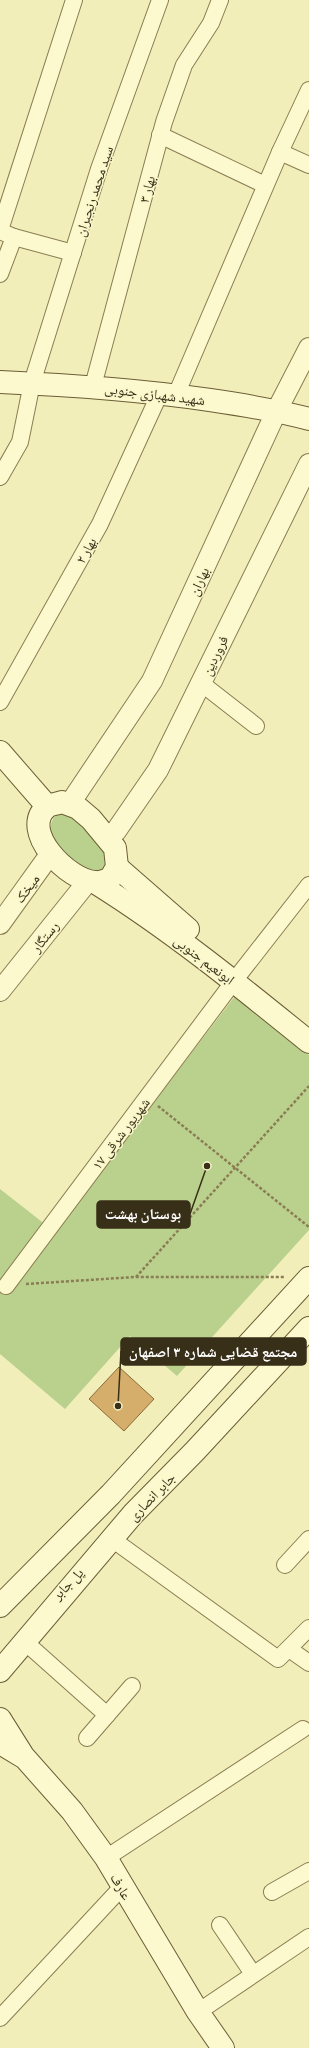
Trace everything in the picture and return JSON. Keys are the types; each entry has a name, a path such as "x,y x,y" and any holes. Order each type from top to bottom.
{"main road":[{"name":"شهید شهبازی جنوبی","path":"0,382 93,386 168,394 277,410 309,419"},
{"path":"0,752 43,813 39,835 58,862 82,879 92,882 110,879 117,867 115,848 91,819 78,808 62,802 43,813"},
{"path":"0,774 43,813"},
{"name":"ابونعیم جنوبی","path":"117,867 183,925 309,1042"},
{"name":"ابونعیم جنوبی","path":"92,882 140,910 309,1023"},
{"path":"0,1606 111,1494 301,1277"},
{"name":"جابر انصاری","path":"0,1671 134,1514 195,1451 309,1328"},
{"name":"پل جابر","path":"0,1616 111,1494"},
{"name":"پل جابر","path":"0,1653 134,1514"},
{"path":"0,1719 25,1758"},
{"name":"عارف","path":"0,1743 25,1758 72,1811 106,1858 198,2012 221,2047"}],"street":[{"path":"0,274 5,233 74,0"},
{"name":"سید محمد رنجبران","path":"32,383 99,169 160,0"},
{"name":"بهار ۳","path":"93,386 160,135 184,65 211,23 220,0"},
{"name":"بهار ۲","path":"0,702 100,524 168,394 309,90"},
{"path":"160,135 265,185"},
{"path":"280,152 309,165"},
{"path":"5,233 73,253"},
{"name":"بهاران","path":"69,805 152,681 277,410 309,348"},
{"path":"0,477 20,442 32,383"},
{"name":"فروردین","path":"107,838 116,831 158,770 309,464"},
{"path":"200,683 256,726"},
{"name":"میخک","path":"0,924 51,853"},
{"name":"رستگار","path":"0,991 92,882"},
{"name":"۱۷ شهریور شرقی","path":"6,1286 238,976 309,885"},
{"path":"285,1565 309,1539"},
{"path":"112,1540 278,1659 309,1628"},
{"path":"25,1642 108,1715"},
{"path":"289,1648 309,1663"},
{"path":"87,1738 132,1686"},
{"path":"106,1858 303,1729"},
{"path":"272,1892 309,1871"},
{"path":"1,2014 122,1887"},
{"path":"220,1925 253,1974"},
{"path":"198,2012 309,1936"}],"path":[{"path":"136,1277 234,1167 309,1086"},
{"path":"154,1102 309,1227"},
{"path":"6,1286 75,1280 136,1277 301,1277"}],"green space":[{"path":"61,810 71,810 111,856 102,873 93,875 75,863 58,847 52,839 50,830 53,820"},
{"path":"235,996 309,1055 309,1230 177,1376 130,1336 65,1409 0,1354 0,1189 46,1225 11,1289"}],"building":[{"path":"119,1367 154,1399 124,1431 89,1399"}],"place":[{"name":"بوستان بهشت","path":"207,1166"},
{"name":"مجتمع قضایی شماره ۳ اصفهان","path":"118,1406"}]}
